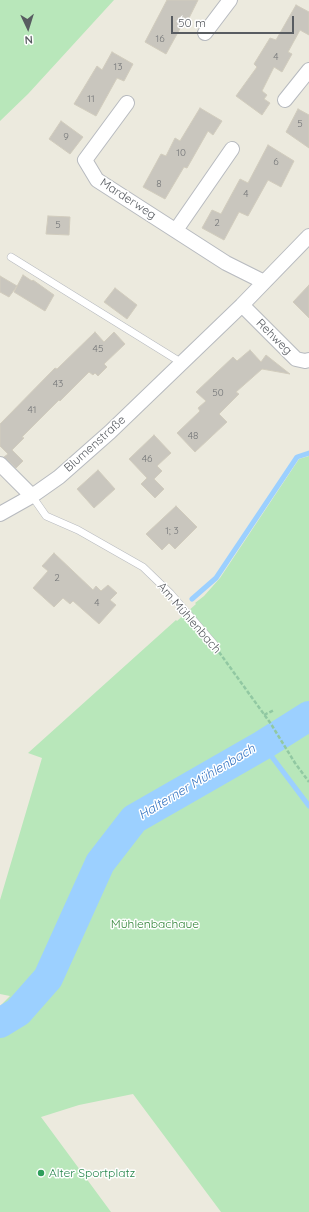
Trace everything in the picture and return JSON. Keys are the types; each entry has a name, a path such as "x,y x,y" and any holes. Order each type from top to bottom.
{"street":[{"path":"205,33 230,0"},
{"path":"286,100 309,70"},
{"name":"Marderweg","path":"127,103 85,160 97,180 226,263 264,282"},
{"path":"176,230 232,149"},
{"name":"Blumenstraße","path":"0,514 32,496 59,477 110,432 242,305 309,236"},
{"name":"Rehweg","path":"242,305 296,359 305,361 309,360"},
{"path":"0,464 32,496"}],"lane":[{"path":"11,257 182,363"},
{"name":"Am Mühlenbach","path":"32,496 46,516 78,530 143,567 171,594 214,644"}],"path":[{"name":"Am Mühlenbach","path":"214,644 271,724 309,782"},
{"path":"264,715 274,710"}],"green space":[{"path":"0,0 114,0 28,94 0,121"},
{"name":"Mühlenbachaue","path":"309,456 309,1212 221,1212 133,1094 79,1105 41,1117 111,1212 0,1212 0,1006 10,996 0,994 0,900 42,758 28,753 204,596 220,578 299,459"}],"building":[{"path":"167,0 198,0 185,26 182,25 166,54 145,42"},
{"path":"296,5 309,12 309,35 300,30 288,52 292,54 282,72 274,67 262,91 267,95 264,99 270,103 262,115 236,96 257,67 254,64 270,38 276,40"},
{"path":"112,52 133,64 124,81 117,78 96,116 74,104 97,66 102,70"},
{"path":"200,108 222,121 213,135 208,131 187,168 184,167 165,199 143,187 161,154 166,156 175,138 180,141"},
{"path":"298,109 309,115 309,148 286,132"},
{"path":"61,121 83,137 70,154 49,139"},
{"path":"268,145 294,161 281,187 268,180 248,216 239,212 224,240 202,228 212,210 221,214 240,179 248,183"},
{"path":"48,216 70,217 69,235 46,234"},
{"path":"23,275 32,281 33,280 54,295 45,311 14,292"},
{"path":"0,276 17,286 9,297 0,292"},
{"path":"309,285 309,318 293,302"},
{"path":"115,288 137,305 127,319 104,302"},
{"path":"95,332 104,342 114,332 125,344 104,364 107,367 98,376 95,373 93,375 89,372 22,437 24,438 12,450 23,461 16,468 4,457 8,454 0,446 0,424 55,368 57,369"},
{"path":"250,350 261,362 266,355 290,374 262,369 236,392 239,394 219,414 227,422 195,452 177,433 200,411 198,408 206,401 196,392 233,357 237,361"},
{"path":"154,435 171,453 157,466 162,471 154,479 164,489 155,498 141,484 147,478 129,459"},
{"path":"98,470 115,489 94,508 77,489"},
{"path":"176,506 197,527 175,549 169,543 162,550 146,534"},
{"path":"54,553 93,590 96,586 101,591 108,585 117,593 110,600 116,605 99,624 73,601 70,604 63,598 54,607 33,588 48,571 42,566"}],"waterway":[{"path":"192,599 216,578 297,457 309,453"},
{"name":"Halterner Mühlenbach","path":"0,1023 18,1012 48,978 100,863 134,819 263,745 309,716"},
{"path":"263,745 309,806"}],"place":[{"name":"Alter Sportplatz","path":"41,1173"}]}
